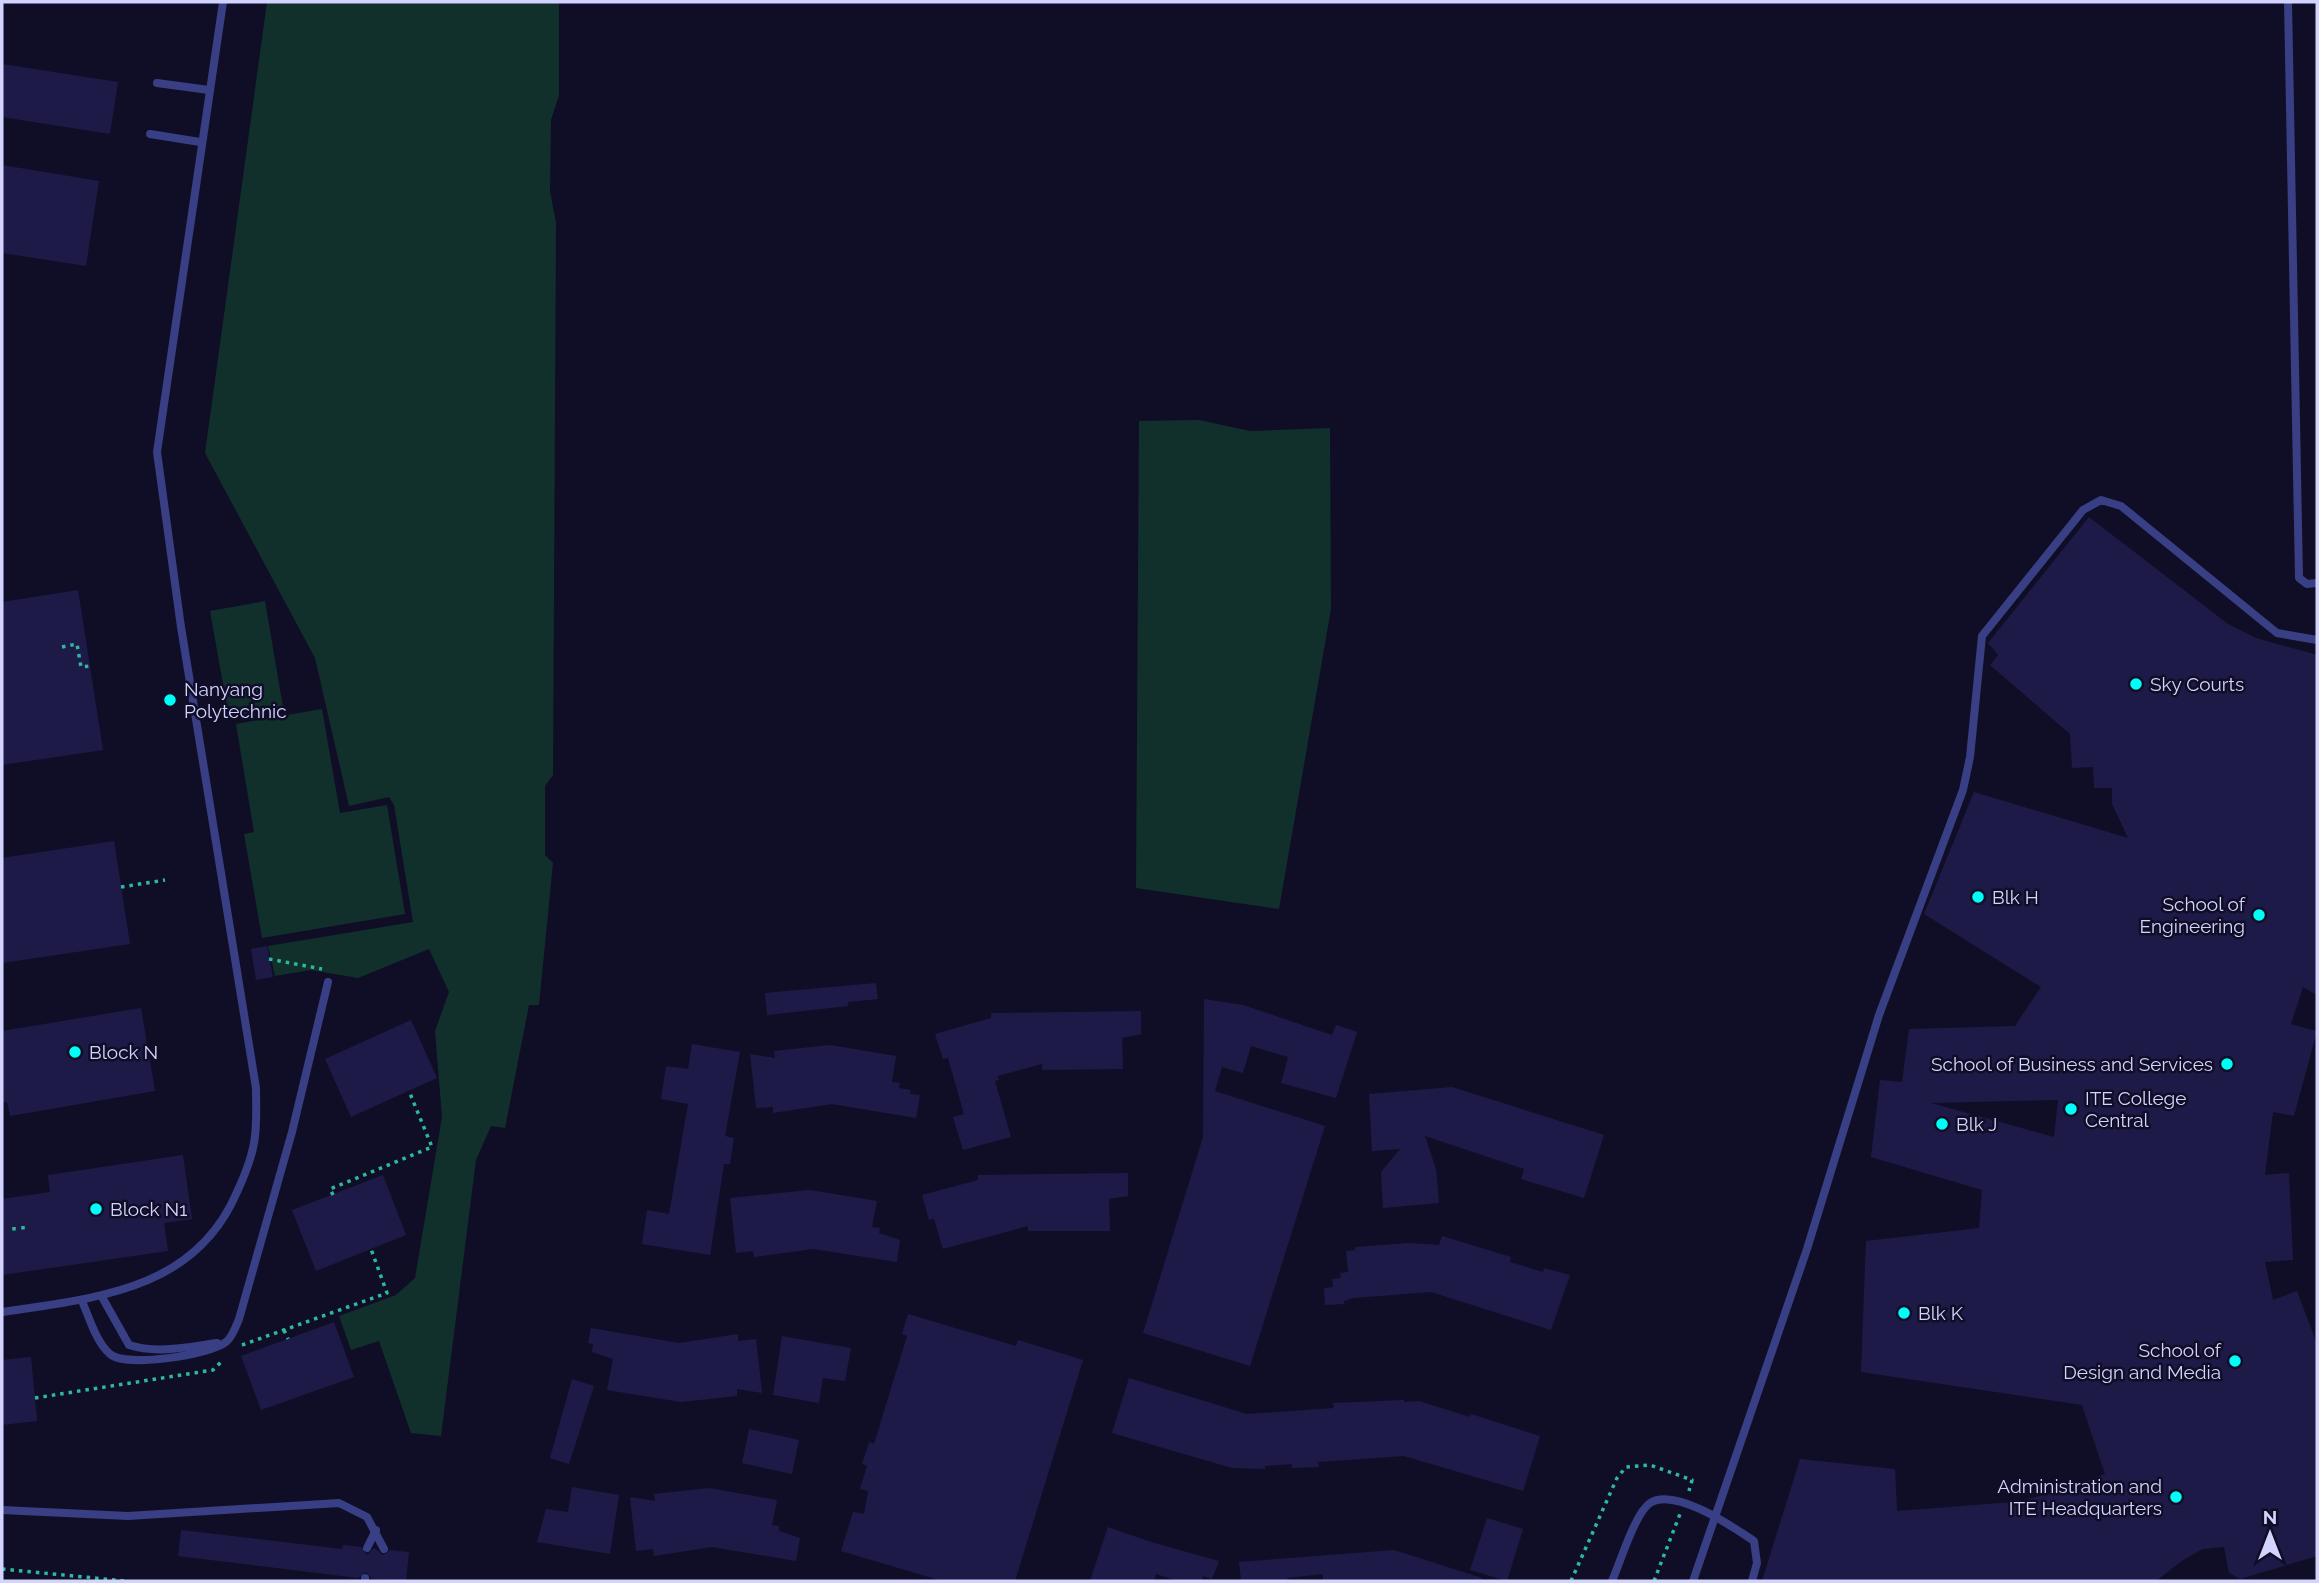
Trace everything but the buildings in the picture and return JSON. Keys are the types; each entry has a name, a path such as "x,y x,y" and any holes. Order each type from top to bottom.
{"lane":[{"path":"2,1312 102,1297 158,1278 196,1251 227,1216 246,1171 256,1136 256,1088 181,627 157,452 200,142 223,2"},
{"path":"2287,2 2299,578 2307,584 2317,583"},
{"path":"157,83 209,90"},
{"path":"150,134 200,142"},
{"path":"1693,1581 1751,1422 1879,1015 1964,790 1970,757 1982,636 2082,510 2101,500 2121,506 2277,634 2317,640"},
{"path":"82,1301 98,1338 110,1354 125,1360 201,1353 228,1342 239,1319 292,1132 328,982"},
{"path":"102,1297 129,1345 143,1349 164,1349 228,1342"},
{"path":"1612,1581 1641,1515 1650,1503 1664,1499 1716,1515 1754,1541 1757,1563 1752,1581"},
{"path":"2,1510 128,1516 339,1503 367,1517 384,1549"},
{"path":"367,1548 376,1530"}],"path":[{"path":"62,647 77,644 81,667 90,666"},
{"path":"121,887 165,880"},
{"path":"269,959 330,971 328,982"},
{"path":"332,1195 330,1189 432,1147 409,1091"},
{"path":"236,1346 387,1293 371,1249"},
{"path":"284,1330 288,1339"},
{"path":"35,1398 213,1370 226,1356"},
{"path":"1571,1581 1617,1478 1626,1467 1650,1465 1692,1480 1654,1581"},
{"path":"2,1569 125,1581"}],"green space":[{"path":"267,2 559,2 559,95 551,120 550,191 556,223 553,775 545,786 545,855 553,863 539,1005 529,1005 505,1128 491,1126 476,1160 441,1436 411,1433 379,1341 351,1350 339,1316 396,1295 415,1278 442,1117 435,1031 449,992 429,949 358,978 311,970 275,976 268,946 413,922 394,805 389,797 349,806 315,658 205,453"},
{"path":"1199,420 1250,431 1330,428 1331,609 1279,909 1136,888 1139,421"},
{"path":"265,601 283,707 229,717 210,611"},
{"path":"322,709 340,813 387,805 405,914 262,938 244,834 254,832 236,724"}],"place":[{"name":"Sky Courts","path":"2136,684"},
{"name":"Nanyang Polytechnic","path":"170,700"},
{"name":"Blk H","path":"1978,897"},
{"name":"School of Engineering","path":"2259,915"},
{"name":"Block N","path":"75,1052"},
{"name":"School of Business and Services","path":"2227,1064"},
{"name":"ITE College Central","path":"2071,1109"},
{"name":"Blk J","path":"1942,1124"},
{"name":"Block N1","path":"96,1209"},
{"name":"Blk K","path":"1904,1313"},
{"name":"School of Design and Media","path":"2235,1361"},
{"name":"Administration and ITE Headquarters","path":"2176,1497"}]}
